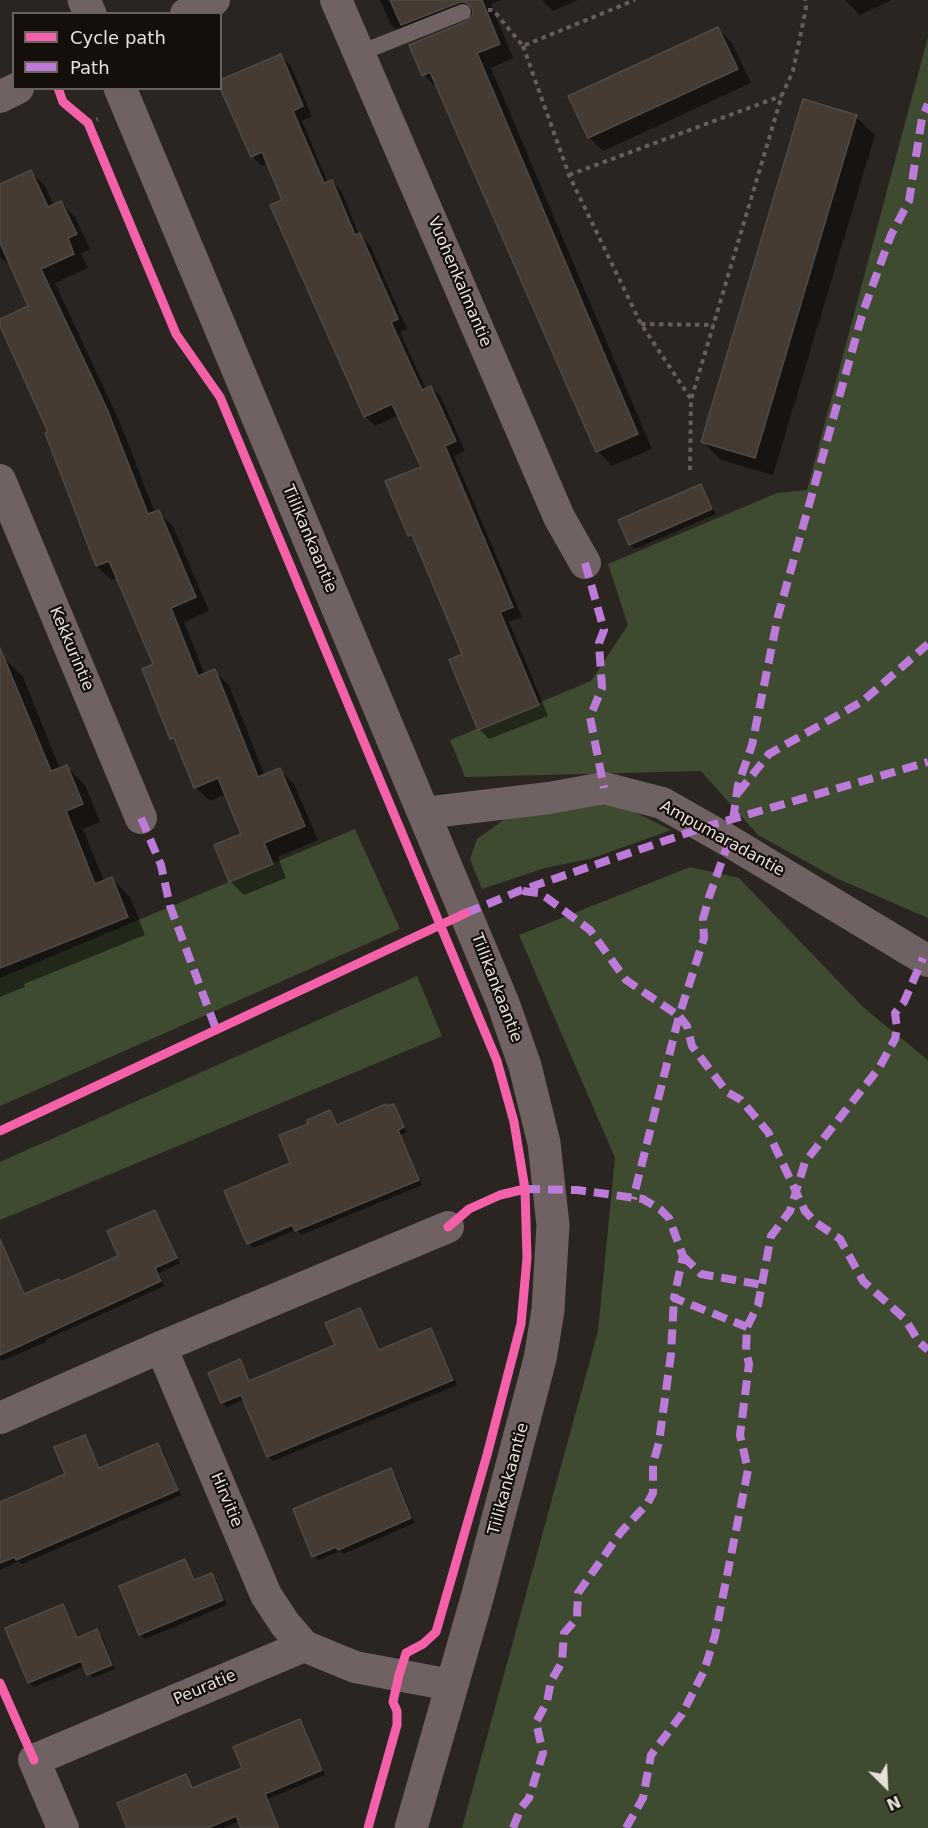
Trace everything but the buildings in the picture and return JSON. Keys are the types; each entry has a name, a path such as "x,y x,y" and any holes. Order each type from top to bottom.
{"street":[{"path":"190,12 214,0"},
{"name":"Vuohenkalmantie","path":"336,0 559,517 585,563"},
{"path":"0,97 14,90"},
{"name":"Tiilikankaantie","path":"121,90 503,1003 525,1066 544,1143 553,1225 548,1310 540,1359 477,1598 411,1828"},
{"name":"Kekkurintie","path":"0,480 141,818"},
{"name":"Ampumaradantie","path":"424,813 549,798 604,788 662,803 729,840 928,961"},
{"path":"0,1418 161,1347 448,1227"},
{"name":"Hirvitie","path":"161,1347 266,1595 285,1624 304,1646"},
{"path":"304,1646 355,1667 451,1685"},
{"name":"Peuratie","path":"63,1828 34,1760 304,1646"}],"lane":[{"path":"360,53 463,12"}],"path":[{"path":"523,46 635,0"},
{"path":"690,470 691,400 782,95 793,70 806,8 805,0"},
{"path":"463,12 494,10 523,46 569,175 641,324 691,400"},
{"path":"569,175 782,95"},
{"path":"80,116 88,123 92,133"},
{"path":"641,324 714,325"}],"green space":[{"path":"928,37 928,918 836,878 758,835 701,771 465,777 450,740 591,681 628,625 608,564 777,493 807,490"},
{"path":"610,800 671,830 593,858 545,868 482,889 470,859 477,839 505,819 528,812"},
{"path":"355,829 400,929 0,1106 0,978"},
{"path":"690,867 739,878 864,1008 928,1060 928,1828 462,1828 598,1331 615,1158 519,935"},
{"path":"417,976 442,1036 0,1220 0,1162"}],"marked path":[{"path":"733,820 738,785 752,745 778,616 863,312 891,235 909,201 922,118 928,104"},
{"path":"585,563 604,630 599,643 602,688 590,717 604,788"},
{"path":"738,793 769,754 863,701 928,644"},
{"path":"466,913 519,891 705,827 928,762"},
{"path":"141,818 161,865 170,906 216,1029"},
{"path":"729,841 709,897 703,919 704,938 679,1016 687,1026 692,1046 727,1092 741,1100 768,1132 805,1211 815,1222 840,1239 863,1281 905,1319 919,1342 928,1350"},
{"path":"523,891 538,893 547,898 590,930 626,980 679,1016 633,1199"},
{"path":"626,1828 643,1798 651,1755 682,1714 704,1671 715,1636 748,1470 740,1435 749,1364 746,1351 747,1327 758,1305 771,1236 790,1211 805,1162 879,1068 895,1039 897,1028 895,1013 904,1002 923,958"},
{"path":"525,1189 577,1190 643,1199 661,1210 669,1218 683,1256 674,1298 747,1327"},
{"path":"683,1256 701,1274 763,1285"},
{"path":"513,1828 521,1808 529,1798 543,1753 536,1722 547,1702 551,1681 562,1662 564,1633 577,1618 578,1593 621,1532 647,1504 653,1493 653,1464 659,1442 671,1354 674,1298"}],"cycle path":[{"path":"59,90 63,102 88,123 176,334 220,397 497,1061 514,1122 525,1189 527,1258 521,1324 487,1455 436,1632 423,1644 406,1653 399,1675 393,1702 397,1711 397,1725 368,1828"},
{"path":"0,1131 466,913"},
{"path":"448,1227 469,1209 500,1195 525,1189"},
{"path":"0,1683 34,1760"}]}
